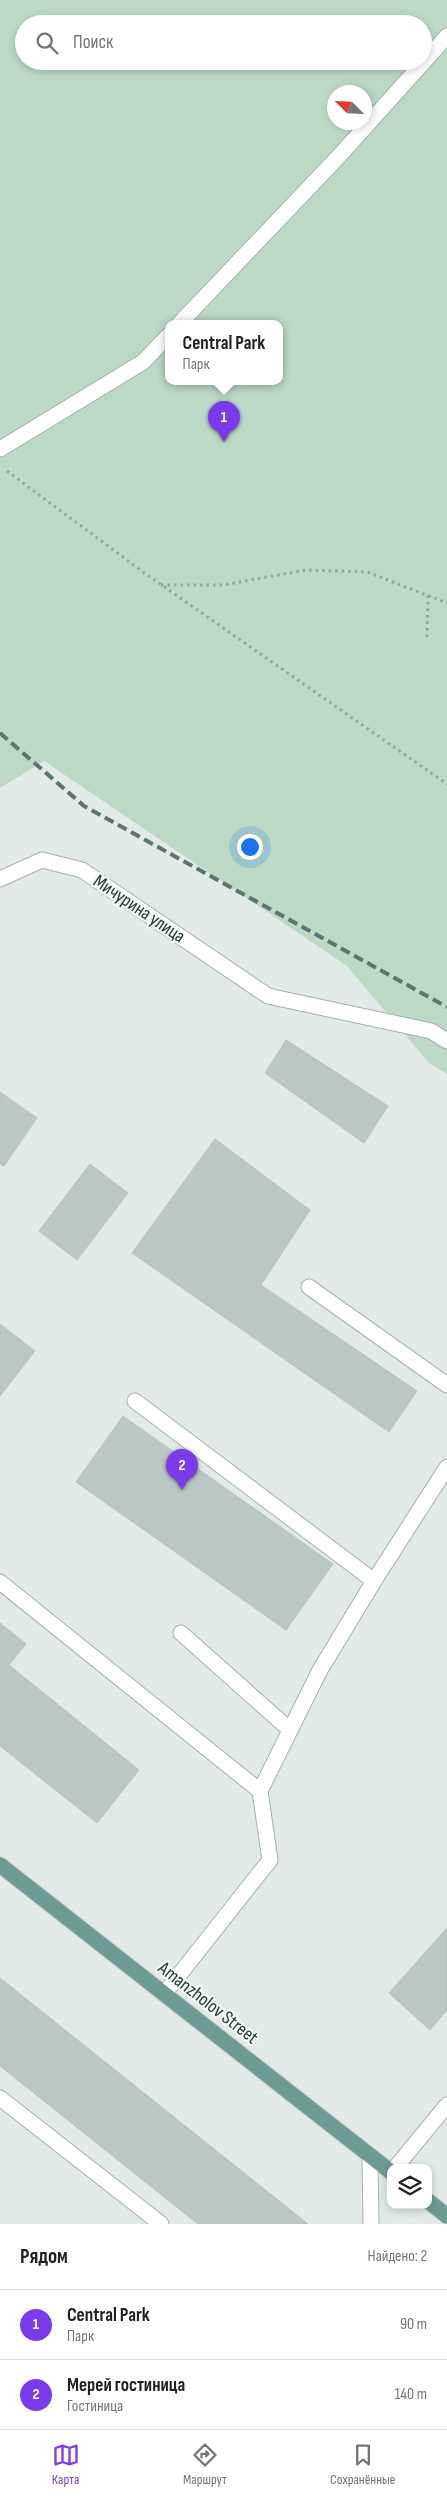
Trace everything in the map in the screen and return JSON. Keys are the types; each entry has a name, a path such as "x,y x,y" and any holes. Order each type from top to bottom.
{"main road":[{"name":"Amanzholov Street","path":"0,1865 387,2169"},
{"path":"432,2204 447,2216"}],"street":[{"path":"432,53 447,36"},
{"path":"183,320 340,155 416,70"},
{"path":"0,449 143,362 165,339"},
{"name":"Мичурина улица","path":"0,879 42,860 82,870 268,996 431,1031 447,1041"},
{"path":"309,1288 447,1385"},
{"path":"135,1401 374,1580"},
{"path":"164,1994 270,1860 260,1790 320,1670 374,1580 447,1467"},
{"path":"0,1582 260,1790"},
{"path":"181,1633 290,1730"},
{"path":"0,2098 161,2224"},
{"path":"398,2164 447,2105"},
{"path":"370,2156 371,2224"}],"path":[{"path":"0,466 160,584 447,784"},
{"path":"160,584 224,585 306,570 367,572 447,603"},
{"path":"427,637 428,596"}],"green space":[{"path":"0,0 447,0 447,1074 429,1063 347,966 44,761 0,788"}],"building":[{"path":"286,1040 388,1106 364,1143 265,1073"},
{"path":"0,1092 37,1118 4,1166 0,1164"},
{"path":"215,1139 310,1210 261,1285 417,1391 389,1432 132,1253"},
{"path":"90,1164 128,1193 77,1260 39,1231"},
{"path":"0,1324 35,1351 0,1396"},
{"path":"123,1416 333,1564 286,1630 76,1482"},
{"path":"0,1623 26,1644 9,1665 139,1770 97,1823 0,1746"},
{"path":"447,1928 447,2010 430,2030 389,1993"},
{"path":"0,1978 308,2224 198,2224 0,2066"}],"railway":[{"path":"0,733 84,806 447,1007"}],"place":[{"name":"Central Park","path":"224,442"},
{"name":"Мерей гостиница","path":"182,1490"}]}
